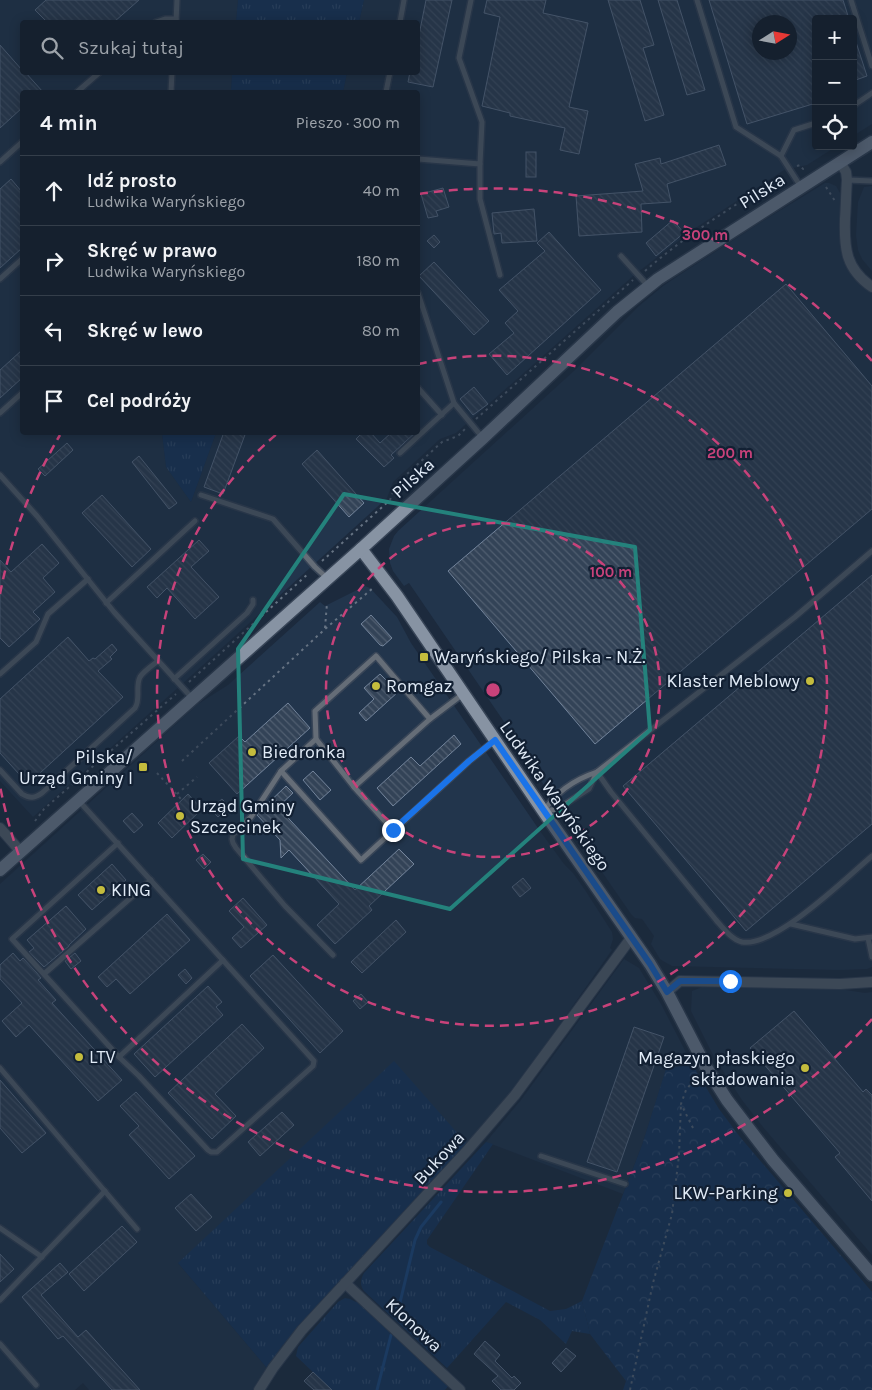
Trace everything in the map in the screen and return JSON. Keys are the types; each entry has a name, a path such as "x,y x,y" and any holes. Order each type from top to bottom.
{"street":[{"name":"Pilska","path":"0,870 361,549 617,312 648,286 872,142"},
{"path":"840,162 846,172 847,180 845,240 849,260 857,274 872,287"},
{"name":"Ludwika Waryńskiego","path":"361,549 397,596 667,992 706,1068 727,1100 745,1125 872,1275"},
{"path":"0,828 21,852"},
{"name":"Bukowa","path":"259,1390 286,1349 492,1123 524,1083 631,938"},
{"path":"667,992 680,981 840,984 872,982"},
{"name":"Klonowa","path":"346,1282 460,1390"}],"lane":[{"path":"176,20 178,0"},
{"path":"400,20 404,0"},
{"path":"471,0 459,58 482,122 480,199 500,275"},
{"path":"697,0 736,127 781,156 801,187"},
{"path":"851,0 872,66"},
{"path":"79,90 97,75"},
{"path":"171,90 172,75"},
{"path":"386,90 389,75"},
{"path":"854,105 872,93"},
{"path":"781,156 794,130 812,124"},
{"path":"0,162 20,144"},
{"path":"420,159 480,164"},
{"path":"847,180 872,181"},
{"path":"621,256 648,286"},
{"path":"0,279 20,261"},
{"path":"420,299 454,403 483,438"},
{"path":"420,393 442,415"},
{"path":"0,413 20,395"},
{"path":"420,435 454,403"},
{"path":"400,453 420,435"},
{"path":"0,475 37,516 106,603 192,698"},
{"path":"201,495 273,519 327,578"},
{"path":"106,603 196,521"},
{"path":"544,812 552,799 580,778 597,772 795,617 872,551"},
{"path":"0,674 36,642 48,614 88,579"},
{"path":"174,679 246,613 250,609 253,600"},
{"path":"393,830 354,787 316,739 315,711 376,656 430,719"},
{"path":"0,770 26,797 31,798 42,793 135,708 139,701 139,679 158,660"},
{"path":"354,787 430,719 463,693"},
{"path":"316,739 282,772 251,817 233,834 232,839 233,844 285,906 334,955"},
{"path":"282,772 361,860 469,761 495,740"},
{"path":"544,812 558,809 589,789 597,772"},
{"path":"597,772 611,792 716,920 731,936 742,942 753,941 791,924 872,856"},
{"path":"79,800 118,843 223,960 313,1059 313,1066 220,1150 214,1153 208,1150 119,1057 12,939 118,843"},
{"path":"44,974 151,880"},
{"path":"791,924 855,940 870,938 872,957"},
{"path":"119,1057 223,960"},
{"path":"0,1068 137,1228"},
{"path":"541,1156 625,1184"},
{"path":"0,1300 105,1191"},
{"path":"0,1228 42,1257"},
{"path":"0,1344 36,1385"}],"path":[{"path":"819,176 835,201 846,203"},
{"path":"35,821 44,809 183,688 303,578"},
{"path":"182,761 325,629 373,588"},
{"path":"325,629 327,604"},
{"path":"157,773 181,799"},
{"path":"177,794 197,777"},
{"path":"630,1390 653,1283 672,1214 679,1155 681,1104 691,1082 706,1068"},
{"path":"681,1104 693,1128"}],"highlighted area":[{"path":"344,494 635,547 650,730 450,909 243,859 238,649"}],"shaded area":[{"path":"0,0 238,0 236,20 20,20 20,75 232,75 231,90 20,90 20,435 162,435 166,467 191,502 215,435 420,435 420,90 343,90 347,75 420,75 420,20 359,20 364,0 872,0 872,124 857,133 857,15 812,15 812,150 831,150 807,165 784,170 691,231 633,276 456,433 440,439 393,482 387,498 33,817 0,781"},
{"path":"825,183 836,186 840,193 840,240 844,262 853,278 872,293 872,967 867,969 840,970 672,966 660,959 651,944 654,936 642,919 635,918 631,914 573,830 524,751 409,583 404,586 393,571 390,563 389,549 398,531 575,370 639,306 663,286 687,270"},
{"path":"872,186 872,271 862,259 858,250 856,235 858,202 864,187"},
{"path":"365,586 370,588 397,617 411,643 540,831 585,890 612,932 613,939 610,948 612,950 530,1067 467,1144 178,1263 267,1368 253,1390 89,1390 83,1383 75,1390 0,1390 0,884 198,704 228,685 320,602 325,606"},
{"path":"624,959 639,968 661,1004 692,1064 666,1070 642,1145 623,1194 486,1142 521,1100"},
{"path":"775,986 872,992 872,1255 742,1100 714,1057 691,1011 692,991 702,987 740,988"}],"green space":[{"path":"238,0 364,0 359,20 236,20"},
{"path":"232,75 347,75 343,90 231,90"},
{"path":"162,435 215,435 191,502 166,467"},
{"path":"394,1061 467,1144 314,1309 282,1346 267,1368 178,1263"},
{"path":"692,1064 719,1109 740,1137 872,1292 872,1390 623,1390 626,1381 590,1334 582,1301 642,1145 666,1069"},
{"path":"486,1142 493,1144 427,1240 427,1244 550,1311 566,1309 582,1301 590,1334 572,1331 566,1344 540,1320 506,1302 447,1368 364,1291 361,1280 364,1273"},
{"path":"345,1298 356,1302 358,1300 449,1385 445,1390 332,1390 296,1356 298,1347 338,1302"}],"building":[{"path":"46,0 139,0 116,20 45,20 35,10"},
{"path":"426,0 452,0 433,87 408,82 409,75 420,75 420,30"},
{"path":"487,0 546,0 543,13 588,23 569,107 588,111 579,154 560,150 565,128 510,116 510,113 482,106 500,17 484,13"},
{"path":"608,0 640,0 654,45 643,48 664,115 645,121"},
{"path":"658,0 677,0 705,90 687,95"},
{"path":"709,0 843,0 848,15 812,15 812,104 747,124"},
{"path":"0,45 20,68 20,75 28,75 41,90 20,90 20,110 0,128"},
{"path":"857,45 867,76 857,80"},
{"path":"719,145 726,165 667,184 671,202 641,204 642,232 579,236 576,196 643,191 635,164 660,158 661,164"},
{"path":"526,152 536,152 536,177 526,177"},
{"path":"11,179 20,190 20,250 0,268 0,189"},
{"path":"443,188 449,207 436,211 438,216 428,218 421,194"},
{"path":"534,209 537,241 502,243 501,233 494,234 492,213"},
{"path":"673,220 684,233 656,256 646,243"},
{"path":"549,232 601,290 507,375 489,354 514,333 505,323 518,311 499,290 545,251 537,243"},
{"path":"434,235 440,242 434,248 427,241"},
{"path":"434,262 489,321 474,335 420,275"},
{"path":"786,284 872,386 872,509 595,744 448,571"},
{"path":"20,352 20,380 0,398 0,370"},
{"path":"474,387 488,404 473,415 460,399"},
{"path":"223,435 245,435 223,494 204,487"},
{"path":"360,435 373,435 380,443 389,435 413,435 391,455 394,458 384,467 356,439"},
{"path":"67,443 73,450 45,476 38,469"},
{"path":"317,450 364,503 349,517 302,464"},
{"path":"139,456 177,503 169,509 132,462"},
{"path":"102,495 151,549 132,567 82,513"},
{"path":"199,540 209,551 191,567 219,597 195,619 167,588 157,598 147,587"},
{"path":"42,544 59,563 43,578 55,592 33,612 40,619 9,647 0,638 0,560 11,572"},
{"name":"Klaster Meblowy","path":"872,575 872,824 746,931 623,786"},
{"path":"371,615 392,638 383,646 361,624"},
{"path":"68,637 89,661 93,658 95,659 112,644 117,650 110,657 112,659 98,671 123,697 28,784 0,753 0,699"},
{"path":"380,674 398,692 366,721 359,713 374,699 364,688"},
{"name":"Biedronka","path":"288,703 310,728 237,794 209,763 239,736 245,742"},
{"path":"454,735 461,744 393,806 377,788 411,757 420,766"},
{"path":"313,771 331,790 320,800 303,780"},
{"path":"286,786 293,793 278,807 355,890 399,849 414,864 369,906 372,910 335,944 317,925 339,904 289,850 281,858 280,840 257,815"},
{"name":"Urząd Gminy Szczecinek","path":"188,794 202,809 172,838 158,823"},
{"path":"222,799 229,806 218,817 210,809"},
{"path":"132,813 143,825 134,833 123,821"},
{"path":"203,854 211,862 204,869 196,860"},
{"path":"112,864 126,880 92,910 78,895"},
{"path":"523,878 531,888 520,897 512,887"},
{"path":"243,898 267,925 241,948 232,938 244,927 229,911"},
{"path":"66,906 86,929 44,967 29,952 34,948 27,940"},
{"path":"167,914 190,940 130,994 116,979 107,987 98,977"},
{"path":"396,920 406,932 362,973 351,962"},
{"path":"13,953 20,961 23,958 37,973 41,978 38,980 56,1000 52,1003 122,1080 98,1101 29,1025 16,1037 2,1021 22,1003 0,979 0,965"},
{"path":"75,953 81,961 71,969 65,961"},
{"path":"273,955 343,1031 320,1053 250,976"},
{"path":"185,969 192,978 186,984 178,975"},
{"path":"208,986 222,1002 216,1007 223,1015 155,1077 134,1054"},
{"path":"361,994 368,1002 360,1009 353,1001"},
{"name":"Magazyn płaskiego składowania","path":"794,1011 863,1092 866,1089 872,1095 872,1201 835,1157 840,1153 750,1048"},
{"path":"242,1024 264,1048 215,1094 236,1116 212,1139 168,1093"},
{"path":"634,1027 664,1037 617,1172 587,1162"},
{"path":"0,1080 46,1133 22,1153 0,1128"},
{"path":"136,1092 195,1156 169,1179 129,1135 139,1126 120,1106"},
{"path":"282,1112 294,1125 260,1156 248,1142"},
{"path":"191,1194 212,1217 196,1231 175,1208"},
{"path":"122,1226 137,1242 84,1291 69,1274"},
{"path":"0,1254 14,1269 0,1282"},
{"path":"60,1263 68,1272 41,1295 78,1337 86,1330 140,1390 112,1390 63,1336 58,1339 22,1297"},
{"path":"485,1341 500,1355 495,1361 512,1378 514,1376 521,1383 514,1390 501,1390 492,1381 498,1376 474,1354"},
{"path":"566,1348 576,1356 561,1372 552,1363"},
{"path":"313,1372 332,1390 314,1390 304,1381"}],"waterway":[{"path":"397,1315 415,1240 421,1227 441,1202"},
{"path":"377,1390 391,1335"}],"place":[{"name":"Waryńskiego/ Pilska - N.Ż.","path":"424,657"},
{"name":"Klaster Meblowy","path":"810,681"},
{"name":"Romgaz","path":"376,686"},
{"name":"Biedronka","path":"252,752"},
{"name":"Pilska/ Urząd Gminy I","path":"143,767"},
{"name":"Urząd Gminy Szczecinek","path":"180,816"},
{"name":"KING","path":"101,890"},
{"name":"LTV","path":"79,1057"},
{"name":"Magazyn płaskiego składowania","path":"805,1068"},
{"name":"LKW-Parking","path":"788,1193"}],"route":[{"path":"393,830 495,740 650,964 667,992 680,981 730,981"}]}
